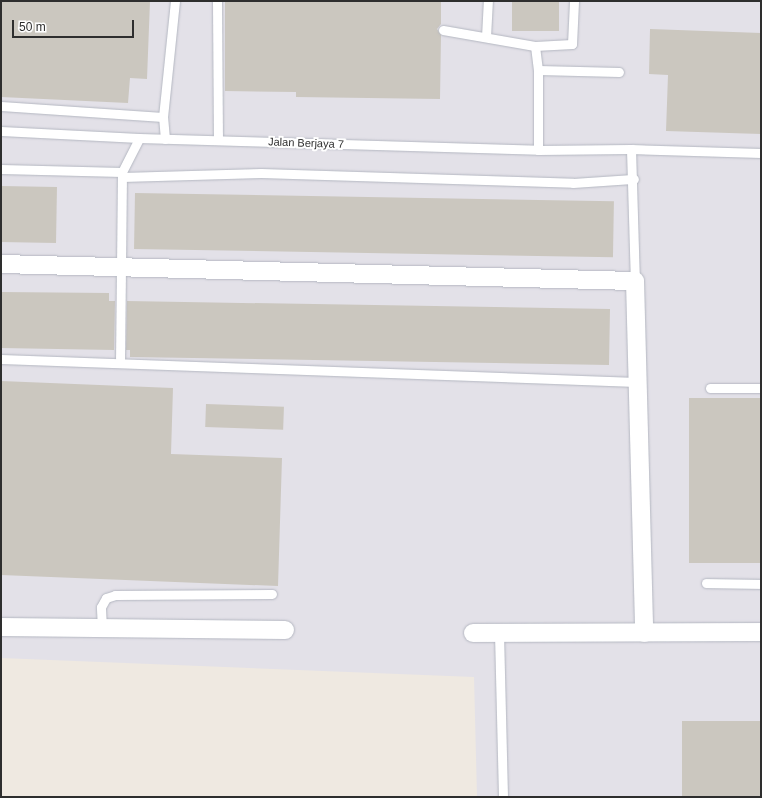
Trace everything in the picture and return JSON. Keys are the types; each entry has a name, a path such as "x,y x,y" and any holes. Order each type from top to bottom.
{"street":[{"path":"1,264 635,281 644,633"},
{"path":"1,626 285,630"},
{"path":"473,633 761,632"}],"lane":[{"path":"165,139 163,117 175,1"},
{"path":"217,1 218,140"},
{"path":"486,37 488,1"},
{"path":"443,30 535,46 572,44 574,1"},
{"path":"535,46 538,70 538,150"},
{"path":"538,70 618,72"},
{"path":"1,106 163,117"},
{"name":"Jalan Berjaya 7","path":"1,132 165,139 538,150 631,149 761,153"},
{"path":"120,363 122,175 139,138"},
{"path":"631,149 634,179 635,281"},
{"path":"1,169 122,175 260,173 573,183 634,179"},
{"path":"1,359 637,382"},
{"path":"710,388 761,388"},
{"path":"706,583 761,584"},
{"path":"102,628 101,607 106,598 115,595 272,594"},
{"path":"499,633 503,797"}],"shaded area":[{"path":"1,1 761,1 761,797 477,797 474,677 1,658"}],"building":[{"path":"1,1 150,1 147,79 130,78 128,103 1,97"},
{"path":"225,1 441,1 441,24 437,29 441,35 440,99 296,97 296,92 225,91"},
{"path":"512,1 559,1 559,31 512,31"},
{"path":"650,29 761,33 761,134 666,131 668,75 649,74"},
{"path":"1,186 57,187 56,243 1,242"},
{"path":"135,193 614,201 613,257 134,249"},
{"path":"1,292 109,293 109,301 115,301 114,350 1,348"},
{"path":"127,301 610,309 609,365 130,357 130,350 126,350"},
{"path":"1,381 173,388 171,454 282,458 278,586 1,575"},
{"path":"689,398 761,398 761,563 689,563"},
{"path":"206,404 284,407 283,430 205,427"},
{"path":"682,721 761,721 761,797 682,797"}]}
